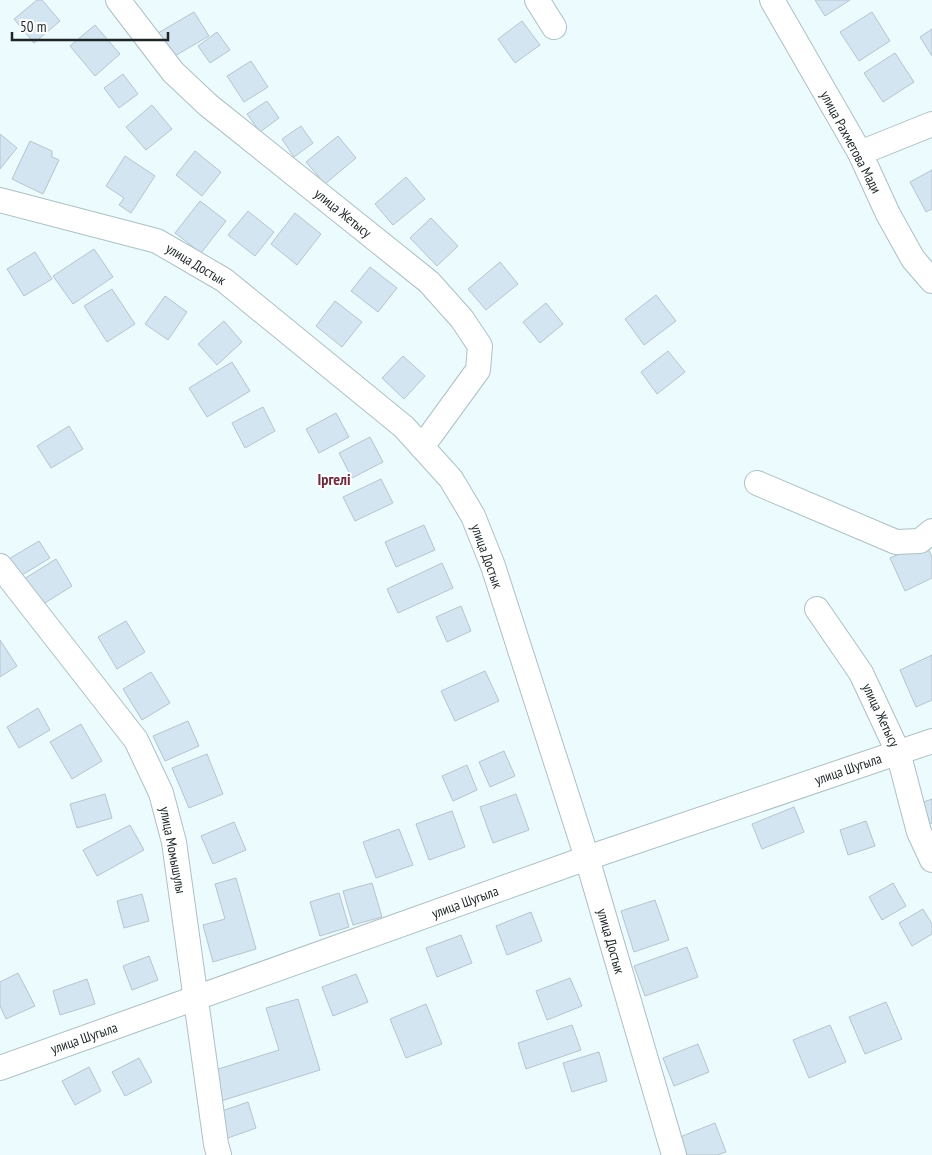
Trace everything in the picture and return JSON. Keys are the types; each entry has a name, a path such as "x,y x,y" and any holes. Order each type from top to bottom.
{"street":[{"name":"улица Жетысу","path":"118,0 173,72 208,105 429,282 467,326 480,346 478,370 422,447"},
{"path":"537,0 554,27"},
{"name":"улица Рахметова Мади","path":"772,0 860,152 888,214 913,259 932,281"},
{"path":"860,152 932,124"},
{"name":"улица Достык","path":"0,200 157,241 224,280 404,427 451,479 473,516 493,566 587,858 674,1155"},
{"path":"757,483 896,542 920,541 932,531"},
{"name":"улица Момышулы","path":"0,566 136,740 161,793 174,842 219,1155"},
{"name":"улица Жетысу","path":"817,609 861,673 898,752 919,832 932,860"},
{"name":"улица Шугыла","path":"0,1068 587,858 932,741"}],"building":[{"path":"37,0 42,0 60,21 34,43 14,19"},
{"path":"815,0 850,0 825,16"},
{"path":"194,12 209,36 173,57 158,33"},
{"path":"872,12 890,41 859,61 840,32"},
{"path":"522,21 540,45 515,63 498,39"},
{"path":"95,25 120,54 95,76 70,46"},
{"path":"932,29 932,56 920,37"},
{"path":"217,32 230,50 210,63 198,46"},
{"path":"895,53 914,82 883,102 864,73"},
{"path":"251,61 268,87 244,102 227,76"},
{"path":"123,74 138,94 119,108 104,88"},
{"path":"267,101 279,118 260,132 247,114"},
{"path":"152,105 172,129 146,150 126,127"},
{"path":"301,126 313,143 294,157 282,139"},
{"path":"0,134 17,148 0,169"},
{"path":"338,136 356,158 325,184 306,162"},
{"path":"30,141 52,151 52,157 59,160 43,194 12,179"},
{"path":"195,151 221,172 202,196 176,175"},
{"path":"125,156 155,176 131,213 119,205 124,198 106,186"},
{"path":"932,170 932,209 926,212 910,182"},
{"path":"406,177 425,199 393,225 375,204"},
{"path":"200,201 226,221 201,253 175,233"},
{"path":"248,211 274,232 255,256 228,235"},
{"path":"295,213 321,234 297,265 271,244"},
{"path":"431,218 458,246 437,266 410,238"},
{"path":"94,249 113,277 73,304 53,276"},
{"path":"35,252 52,279 24,296 7,269"},
{"path":"500,262 518,284 486,310 468,289"},
{"path":"370,267 397,288 378,312 351,291"},
{"path":"112,289 135,324 107,342 84,306"},
{"path":"656,295 676,321 644,345 625,319"},
{"path":"165,296 187,312 168,340 145,324"},
{"path":"335,301 362,322 342,347 316,326"},
{"path":"546,303 563,324 540,343 523,322"},
{"path":"224,321 242,342 217,365 198,344"},
{"path":"668,351 685,372 657,394 641,372"},
{"path":"403,356 425,376 404,399 382,378"},
{"path":"232,362 250,391 207,417 189,388"},
{"path":"263,407 275,431 245,448 232,423"},
{"path":"336,413 349,437 319,453 306,429"},
{"path":"69,426 83,449 51,468 37,446"},
{"path":"370,437 383,462 352,478 339,453"},
{"path":"381,479 393,503 355,521 343,497"},
{"path":"424,525 435,550 396,567 385,542"},
{"path":"39,541 50,558 17,578 7,560"},
{"path":"925,542 932,557 932,578 905,591 890,558"},
{"path":"56,559 72,586 40,606 24,579"},
{"path":"442,563 453,588 398,613 387,589"},
{"path":"461,606 471,631 447,642 436,617"},
{"path":"126,621 145,652 117,669 98,637"},
{"path":"0,640 17,666 0,677"},
{"path":"932,655 932,700 916,707 900,670"},
{"path":"485,671 499,701 455,721 441,691"},
{"path":"151,672 170,703 142,720 123,689"},
{"path":"38,708 50,730 19,748 7,727"},
{"path":"188,721 199,746 165,761 153,736"},
{"path":"81,724 102,761 72,779 50,742"},
{"path":"504,751 515,776 490,787 479,762"},
{"path":"207,754 223,794 189,808 172,768"},
{"path":"467,765 477,790 453,801 442,776"},
{"path":"105,794 112,818 77,828 70,804"},
{"path":"516,794 529,830 493,843 480,807"},
{"path":"932,799 932,823 922,826 915,805"},
{"path":"794,807 804,832 762,849 752,824"},
{"path":"452,811 465,847 429,860 416,824"},
{"path":"866,821 875,846 848,855 840,830"},
{"path":"234,822 246,850 213,864 201,836"},
{"path":"130,825 144,850 97,876 83,850"},
{"path":"399,829 413,865 376,878 363,842"},
{"path":"236,878 256,949 213,962 203,925 225,919 215,884"},
{"path":"372,883 382,917 353,925 343,891"},
{"path":"893,883 906,906 882,920 869,897"},
{"path":"339,893 349,927 320,936 310,902"},
{"path":"142,894 149,921 124,928 117,901"},
{"path":"655,900 669,940 634,952 621,911"},
{"path":"923,909 932,924 932,934 912,946 899,923"},
{"path":"531,912 542,941 507,955 496,926"},
{"path":"461,935 472,963 437,977 426,948"},
{"path":"687,947 698,977 645,996 634,966"},
{"path":"149,956 158,980 132,990 123,966"},
{"path":"18,973 35,1006 6,1019 0,1006 0,982"},
{"path":"356,974 368,1002 333,1016 322,987"},
{"path":"570,978 582,1006 547,1020 536,991"},
{"path":"87,979 95,1004 60,1015 53,991"},
{"path":"298,999 320,1070 221,1101 212,1071 279,1050 266,1008"},
{"path":"886,1002 902,1039 865,1054 849,1017"},
{"path":"426,1004 442,1044 406,1058 390,1019"},
{"path":"572,1025 581,1050 526,1069 518,1043"},
{"path":"830,1025 846,1062 809,1078 793,1040"},
{"path":"698,1044 709,1072 674,1086 663,1058"},
{"path":"599,1052 607,1081 572,1092 563,1063"},
{"path":"139,1058 152,1082 125,1096 112,1072"},
{"path":"89,1067 101,1091 75,1105 62,1081"},
{"path":"248,1102 256,1128 228,1138 219,1112"},
{"path":"715,1123 726,1152 717,1155 687,1155 680,1137"}],"district":[{"name":"Іргелі","path":"334,479"}]}
